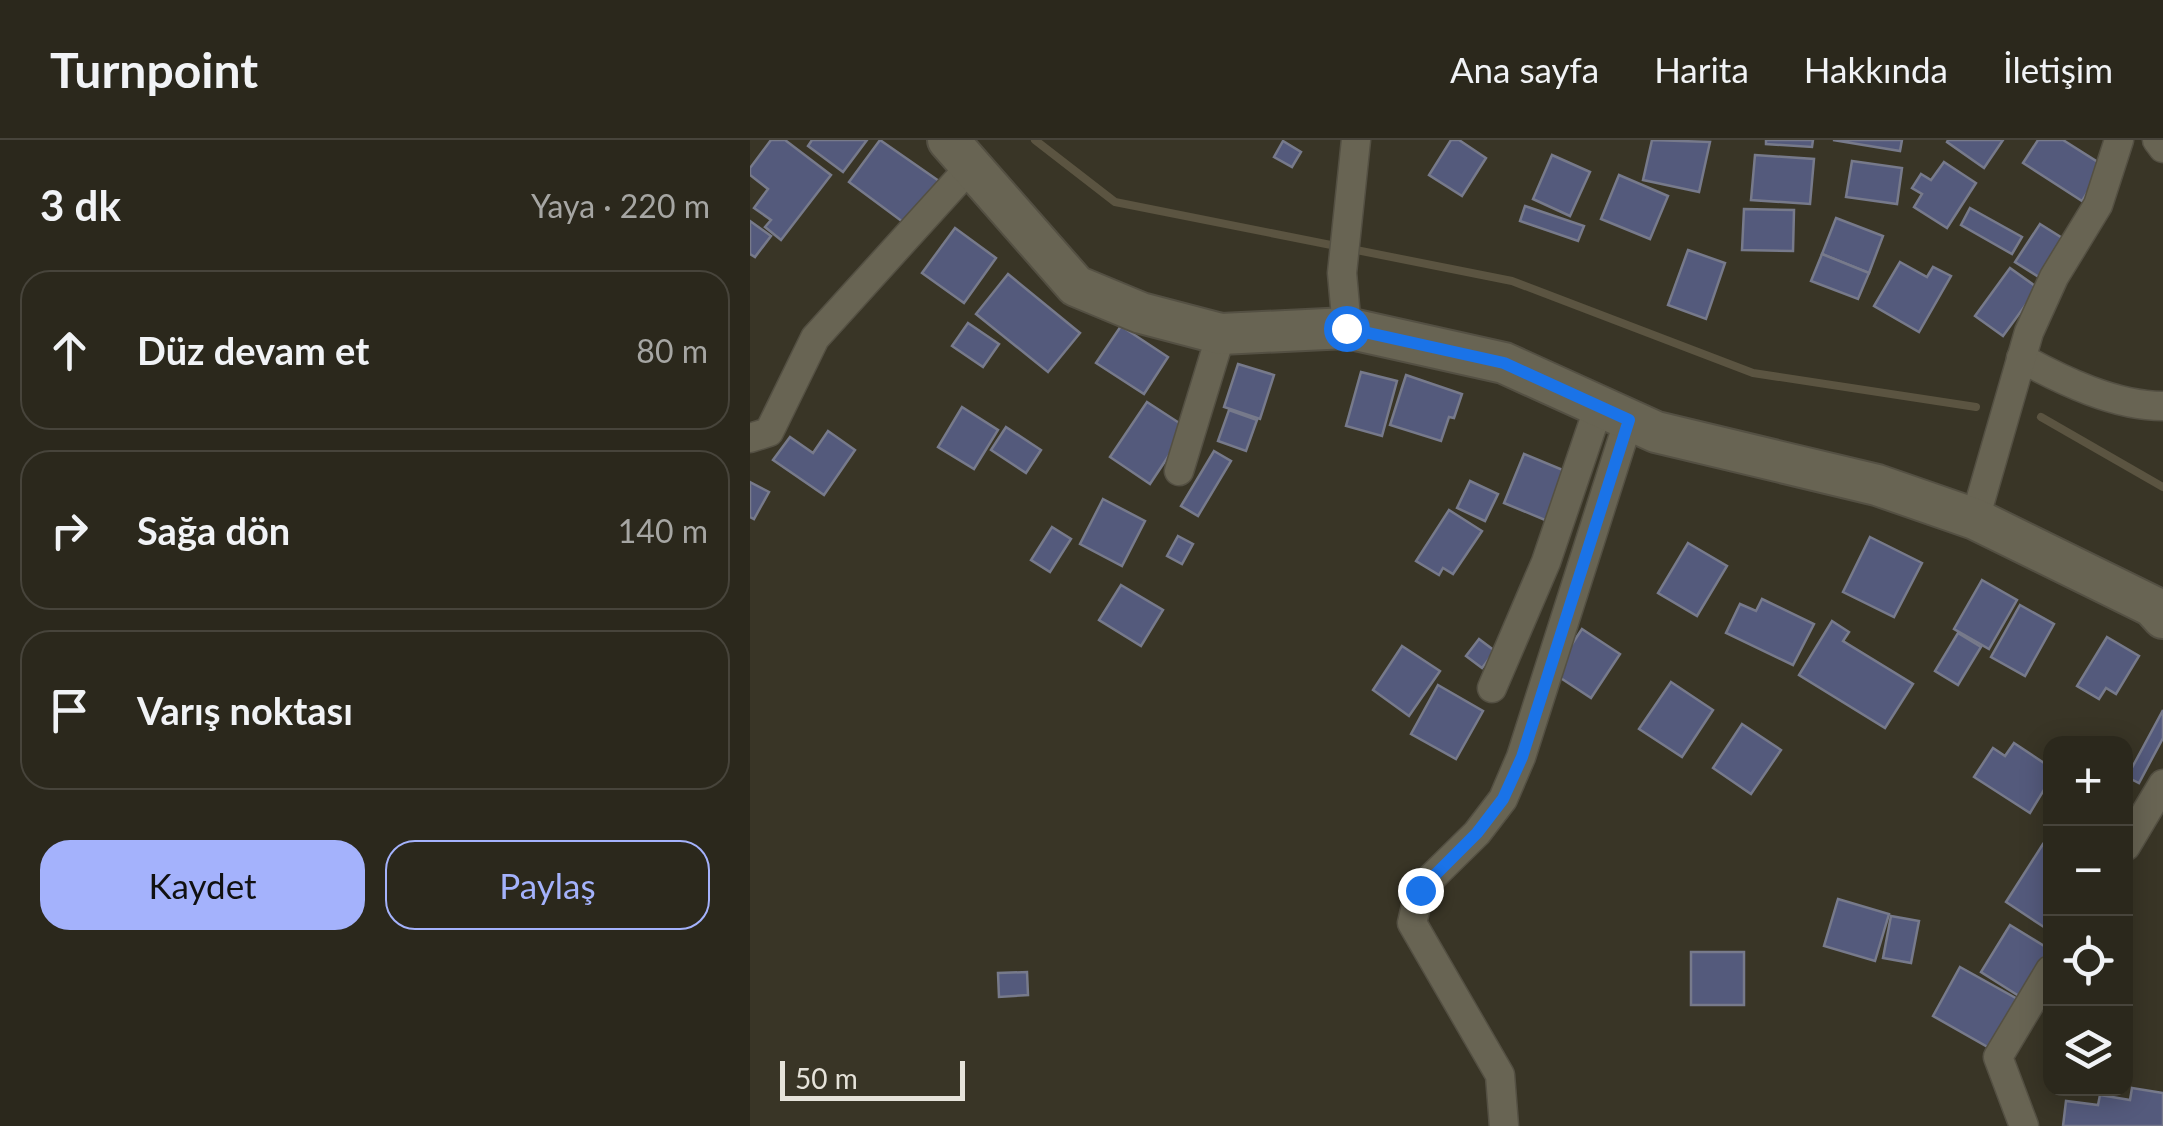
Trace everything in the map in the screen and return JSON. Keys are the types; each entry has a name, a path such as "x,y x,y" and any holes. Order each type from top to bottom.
{"street":[{"path":"1346,328 1342,273 1356,140"},
{"path":"1975,519 2028,332 2054,277 2098,205 2119,140"},
{"path":"2157,140 2163,148"},
{"path":"750,438 768,432 815,338 960,153 1076,286 1141,313 1220,334 1346,328 1504,363 1656,432 1877,485 1975,519 2152,606 2163,618"},
{"path":"1179,471 1220,334"},
{"path":"2021,358 2051,375 2136,406 2163,406"},
{"path":"1492,688 1614,413"},
{"path":"1504,1126 1500,1075 1412,924 1420,890 1477,833 1503,799 1522,757 1614,413"},
{"path":"2133,834 2163,784"},
{"path":"2024,1126 1998,1056 2043,982"}],"building":[{"path":"771,140 785,140 831,175 781,240 765,227 771,220 754,208 768,189 750,175 750,168"},
{"path":"812,140 867,140 843,172 808,146"},
{"path":"880,140 939,181 907,225 849,182"},
{"path":"1451,140 1459,140 1486,158 1462,196 1429,175"},
{"path":"1652,140 1710,142 1699,192 1643,180"},
{"path":"1766,140 1813,140 1812,147 1766,144"},
{"path":"1833,140 1902,140 1900,151"},
{"path":"1948,140 2003,140 1984,168"},
{"path":"2038,140 2063,140 2104,166 2082,201 2023,163"},
{"path":"1283,141 1301,152 1292,167 1274,157"},
{"path":"1552,155 1590,172 1570,216 1533,199"},
{"path":"1755,155 1814,159 1810,204 1751,200"},
{"path":"1852,161 1902,168 1897,204 1846,197"},
{"path":"1944,162 1976,183 1947,228 1914,207 1922,194 1912,188 1921,174 1931,180"},
{"path":"1619,175 1668,196 1650,239 1601,219"},
{"path":"1525,206 1584,226 1578,241 1520,221"},
{"path":"1970,208 2022,237 2012,254 1961,225"},
{"path":"1744,209 1794,210 1793,251 1742,250"},
{"path":"1836,218 1883,236 1869,273 1822,254"},
{"path":"750,221 771,236 755,257 750,254"},
{"path":"2040,224 2067,241 2042,279 2015,262"},
{"path":"955,228 996,258 964,303 922,273"},
{"path":"1688,250 1725,263 1706,319 1668,305"},
{"path":"1822,254 1869,273 1858,299 1811,281"},
{"path":"1900,262 1927,277 1933,267 1951,276 1919,332 1874,306"},
{"path":"2010,268 2038,288 2003,336 1975,316"},
{"path":"1008,274 1080,333 1048,372 976,314"},
{"path":"968,323 999,344 983,367 952,346"},
{"path":"1121,326 1168,357 1144,394 1096,363"},
{"path":"1238,364 1274,375 1260,419 1224,407"},
{"path":"1361,372 1397,381 1382,436 1346,426"},
{"path":"1406,375 1462,394 1441,441 1390,425"},
{"path":"1147,402 1187,428 1150,484 1110,457"},
{"path":"962,407 998,430 974,469 938,447"},
{"path":"1229,410 1257,420 1246,451 1218,441"},
{"path":"1006,427 1041,450 1026,473 991,450"},
{"path":"828,431 855,450 824,495 773,460 790,437 813,453"},
{"path":"1214,451 1231,461 1198,516 1181,506"},
{"path":"1524,454 1570,473 1550,522 1504,503"},
{"path":"1470,481 1498,494 1485,521 1457,508"},
{"path":"750,482 769,492 754,519 750,517"},
{"path":"1103,499 1145,521 1122,566 1080,544"},
{"path":"1449,510 1482,531 1453,574 1443,568 1439,575 1416,561"},
{"path":"1052,527 1071,539 1050,572 1031,560"},
{"path":"1178,536 1193,544 1182,564 1167,556"},
{"path":"1870,537 1922,563 1894,617 1843,592"},
{"path":"1688,543 1727,566 1697,616 1658,593"},
{"path":"1982,580 2017,600 1989,649 1954,629"},
{"path":"1121,585 1163,610 1141,646 1099,620"},
{"path":"1762,599 1814,624 1793,665 1726,633 1740,604 1756,611"},
{"path":"2020,605 2054,624 2025,676 1991,657"},
{"path":"1832,621 1849,632 1843,641 1913,684 1885,728 1799,675"},
{"path":"1582,629 1620,654 1591,698 1553,673"},
{"path":"1958,633 1981,647 1958,685 1935,671"},
{"path":"2107,637 2139,656 2116,694 2106,688 2099,699 2077,686"},
{"path":"1479,639 1495,651 1482,668 1466,656"},
{"path":"1402,646 1440,671 1409,716 1373,690"},
{"path":"1671,682 1713,710 1682,757 1639,729"},
{"path":"1438,685 1483,711 1456,759 1411,734"},
{"path":"2163,710 2163,738 2139,783 2133,780 2133,766"},
{"path":"1742,724 1781,750 1751,794 1713,768"},
{"path":"2014,743 2043,762 2043,792 2030,813 1974,777 1993,748 2005,756"},
{"path":"2043,844 2043,926 2006,902"},
{"path":"1838,899 1889,914 1875,961 1824,946"},
{"path":"1891,916 1919,921 1911,963 1883,958"},
{"path":"2010,925 2043,945 2043,958 2019,996 1981,972"},
{"path":"1691,952 1744,952 1744,1005 1691,1005"},
{"path":"1960,967 2021,1001 1993,1050 1933,1016"},
{"path":"1027,972 1028,995 999,997 998,973"},
{"path":"2133,1088 2163,1093 2163,1126 2063,1126 2066,1101 2098,1105 2100,1096 2130,1100"}],"waterway":[{"path":"1035,140 1115,202 1512,281 1753,373 1976,407"},
{"path":"2041,417 2163,487"}],"route":[{"path":"1346,328 1504,363 1629,420 1522,757 1503,799 1477,833 1420,890"}]}
